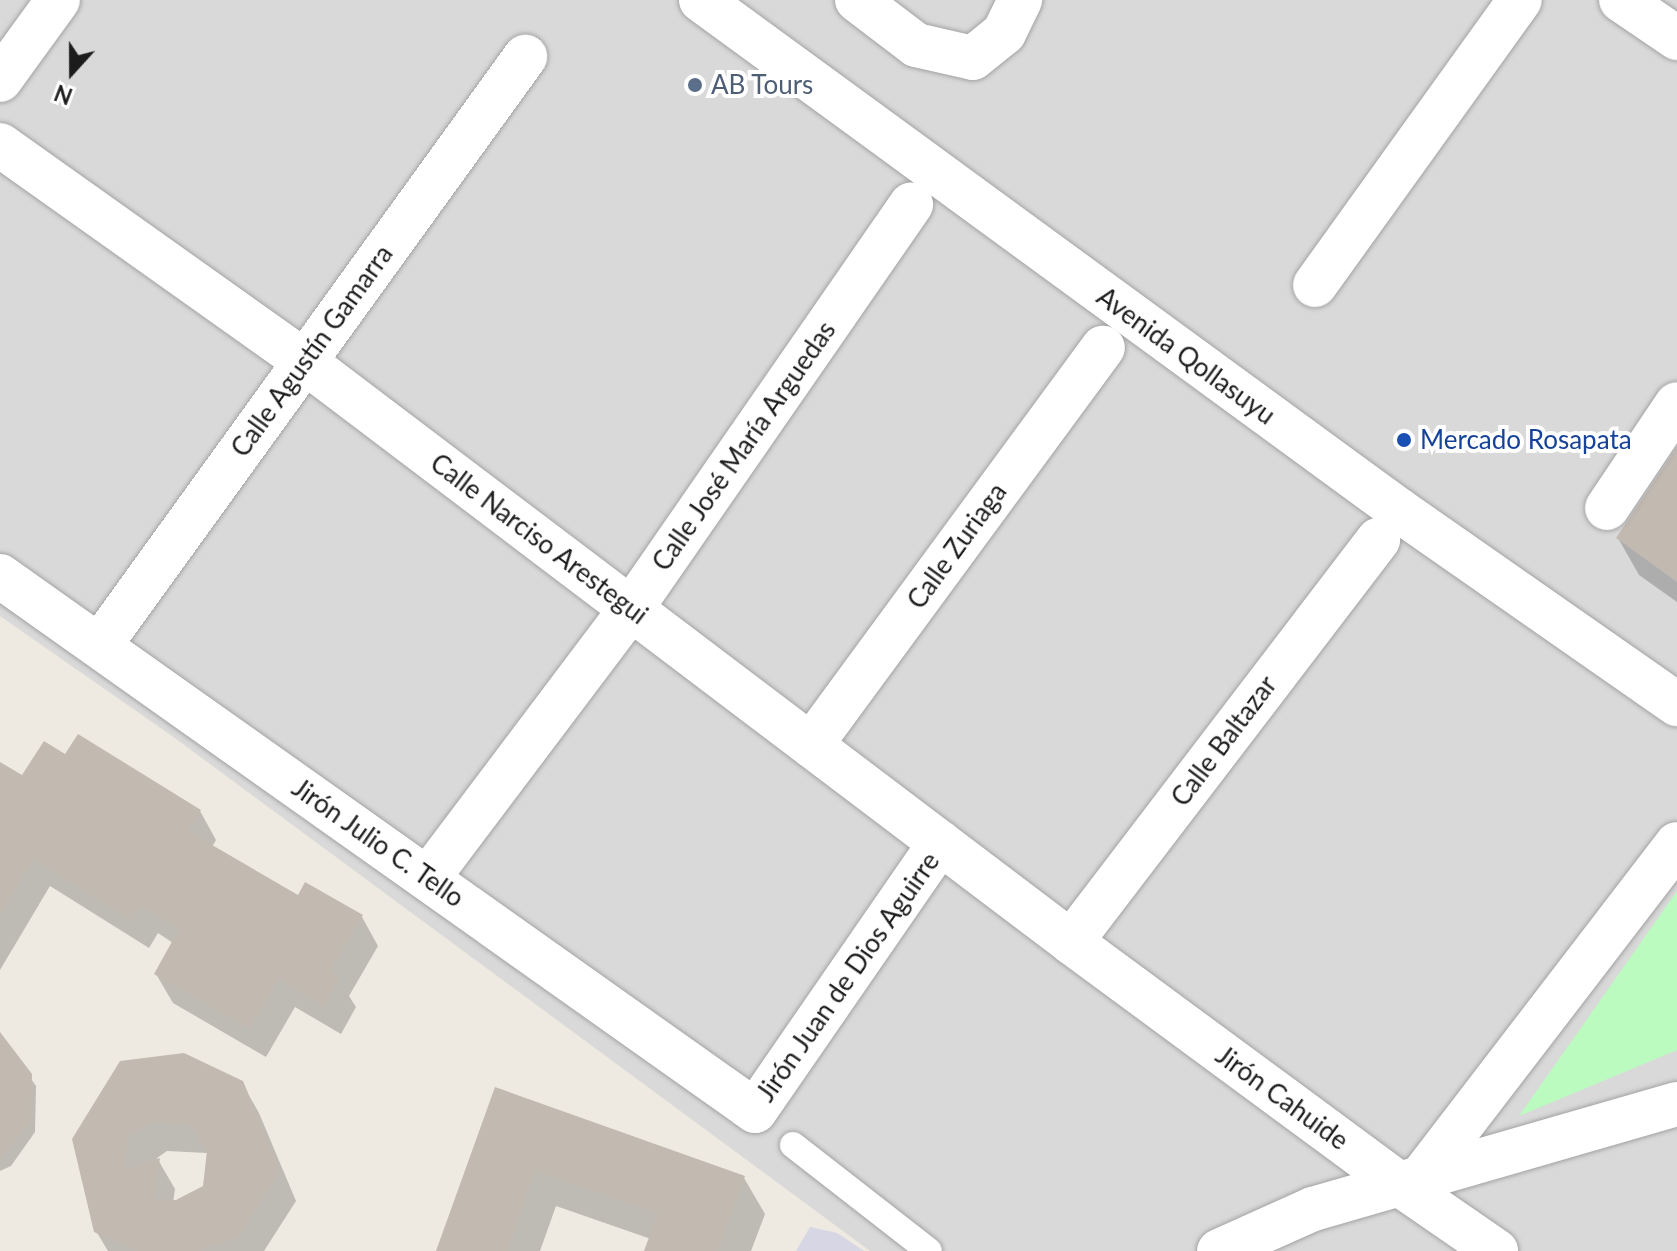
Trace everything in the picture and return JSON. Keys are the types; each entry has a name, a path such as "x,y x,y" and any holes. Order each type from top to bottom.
{"street":[{"path":"0,80 58,0"},
{"name":"Avenida Qollasuyu","path":"701,0 1400,511 1677,704"},
{"path":"857,0 916,45 973,58 1004,33 1020,0"},
{"path":"1315,285 1520,0"},
{"path":"1621,0 1677,38"},
{"name":"Calle Agustín Gamarra","path":"100,645 525,57"},
{"name":"Calle Narciso Arestegui","path":"0,145 305,362 1071,942"},
{"name":"Calle José María Arguedas","path":"428,878 631,609 911,204"},
{"name":"Calle Zuriaga","path":"811,745 1103,348"},
{"path":"1607,508 1677,404"},
{"name":"Calle Baltazar","path":"1071,942 1378,540"},
{"name":"Jirón Julio C. Tello","path":"0,576 755,1111"},
{"name":"Jirón Juan de Dios Aguirre","path":"755,1111 940,843"},
{"path":"1411,1180 1677,844"},
{"name":"Jirón Cahuide","path":"1071,942 1411,1180 1496,1251"},
{"path":"1219,1251 1313,1209 1677,1104"}],"lane":[{"path":"793,1145 929,1251"}],"shaded area":[{"path":"0,0 1677,0 1677,1251 870,1251 172,736 0,616"},
{"path":"810,1227 837,1233 864,1251 796,1251"}],"green space":[{"path":"1677,891 1677,1050 1519,1116"}],"building":[{"path":"1677,447 1677,582 1616,538"},
{"path":"78,734 201,810 188,831 298,895 305,882 363,915 330,971 340,977 324,1006 278,979 250,1029 154,974 179,929 141,906 132,921 33,859 0,914 0,762 22,775 44,741 65,754"},
{"path":"0,1032 32,1074 31,1121 0,1159"},
{"path":"184,1053 243,1081 280,1171 238,1237 199,1251 138,1251 94,1232 72,1139 120,1061","holes":["150,1122 188,1124 207,1151 203,1186 176,1200 154,1199 160,1158 125,1170 128,1138"]},
{"path":"495,1087 745,1176 718,1251 644,1251 658,1213 535,1171 508,1251 436,1251"}],"place":[{"name":"AB Tours","path":"695,85"},
{"name":"Mercado Rosapata","path":"1404,440"}]}
